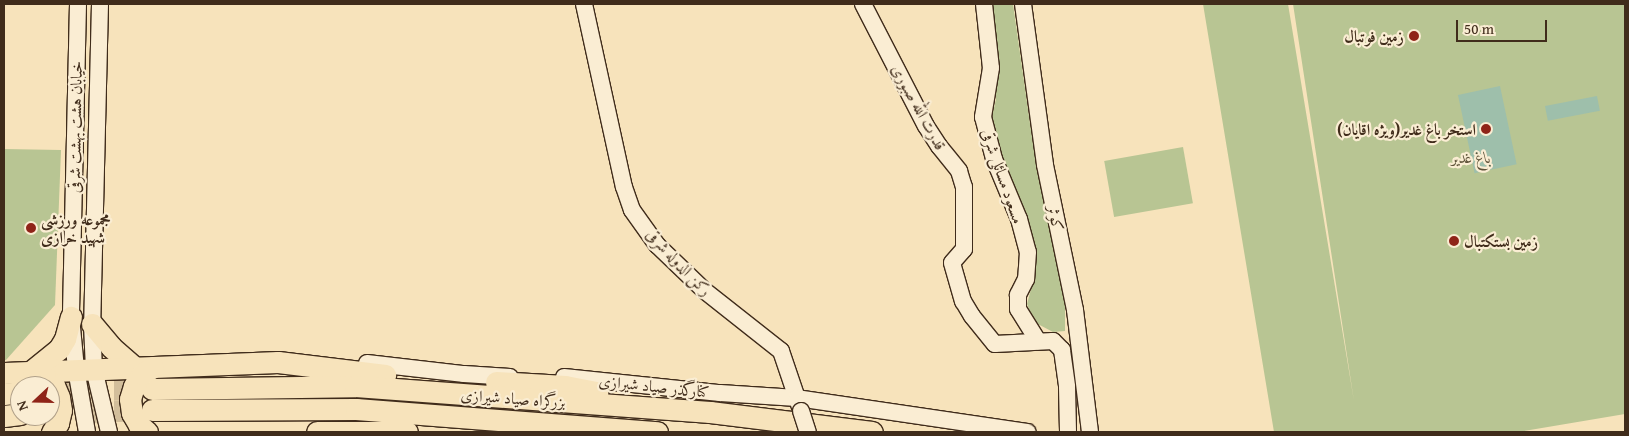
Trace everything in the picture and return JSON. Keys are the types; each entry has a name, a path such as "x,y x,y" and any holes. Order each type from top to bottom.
{"highway":[{"path":"33,370 58,349 65,339 71,317"},
{"path":"92,324 111,347 144,367"},
{"path":"4,373 33,370 278,362 386,375 565,386 710,412"},
{"path":"144,367 134,386 130,399 132,413 139,425 147,432"},
{"path":"33,370 45,376 54,385 60,397 61,410 58,423 52,432"},
{"name":"بزرگراه صیاد شیرازی","path":"152,389 355,386 710,412 872,432"},
{"name":"بزرگراه صیاد شیرازی","path":"152,410 356,409 656,432"},
{"path":"317,432 407,432"}],"main road":[{"name":"خیابان هشت بهشت شرقی","path":"78,4 71,317 85,369"},
{"name":"خیابان هشت بهشت شرقی","path":"85,369 92,324 100,4"},
{"name":"رکن الدوله شرقی","path":"584,4 624,187 632,210 658,245 705,291 781,351 808,432"},
{"name":"قدرت الله صبوری","path":"862,4 926,126 959,171 964,187 964,249 952,263 963,301 972,316 995,344 1038,341"},
{"name":"مسعود مسائلی شرقی","path":"984,4 991,68 983,117 994,159 1019,218 1028,252 1026,279 1018,295 1018,309 1038,341"},
{"name":"کوثر","path":"1023,4 1045,166 1075,310 1090,432"},
{"path":"1038,341 1052,340 1062,350 1067,387 1068,432"},
{"name":"کنارگذر صیاد شیرازی","path":"278,362 370,363 464,374 512,377 554,376 720,393 799,405 1028,432"},
{"path":"85,369 87,432"},
{"path":"85,369 109,432"}],"green space":[{"path":"992,4 1013,4 1032,137 1065,306 1065,331 1053,332 1034,322 1027,304 1034,278 1036,253 1023,206 1004,167 991,121 996,99"},
{"name":"باغ غدیر","path":"1203,4 1288,4 1354,401 1293,4 1625,4 1625,414 1518,432 1274,432"},
{"path":"1183,147 1193,203 1114,217 1104,161"},
{"name":"مجموعه ورزشی شهید خرازی","path":"4,149 61,150 55,305 6,360 4,360"}],"shaded area":[{"name":"استخر باغ غدیر(ویژه اقایان)","path":"1500,86 1517,164 1475,173 1458,95"},
{"path":"1597,96 1600,111 1548,121 1545,106"}],"tunnel":[{"path":"60,391 150,389"},
{"path":"60,413 150,410"}],"place":[{"name":"زمین فوتبال","path":"1414,36"},
{"name":"استخر باغ غدیر(ویژه اقایان)","path":"1486,129"},
{"name":"مجموعه ورزشی شهید خرازی","path":"31,228"},
{"name":"زمین بستکتبال","path":"1454,241"}]}
